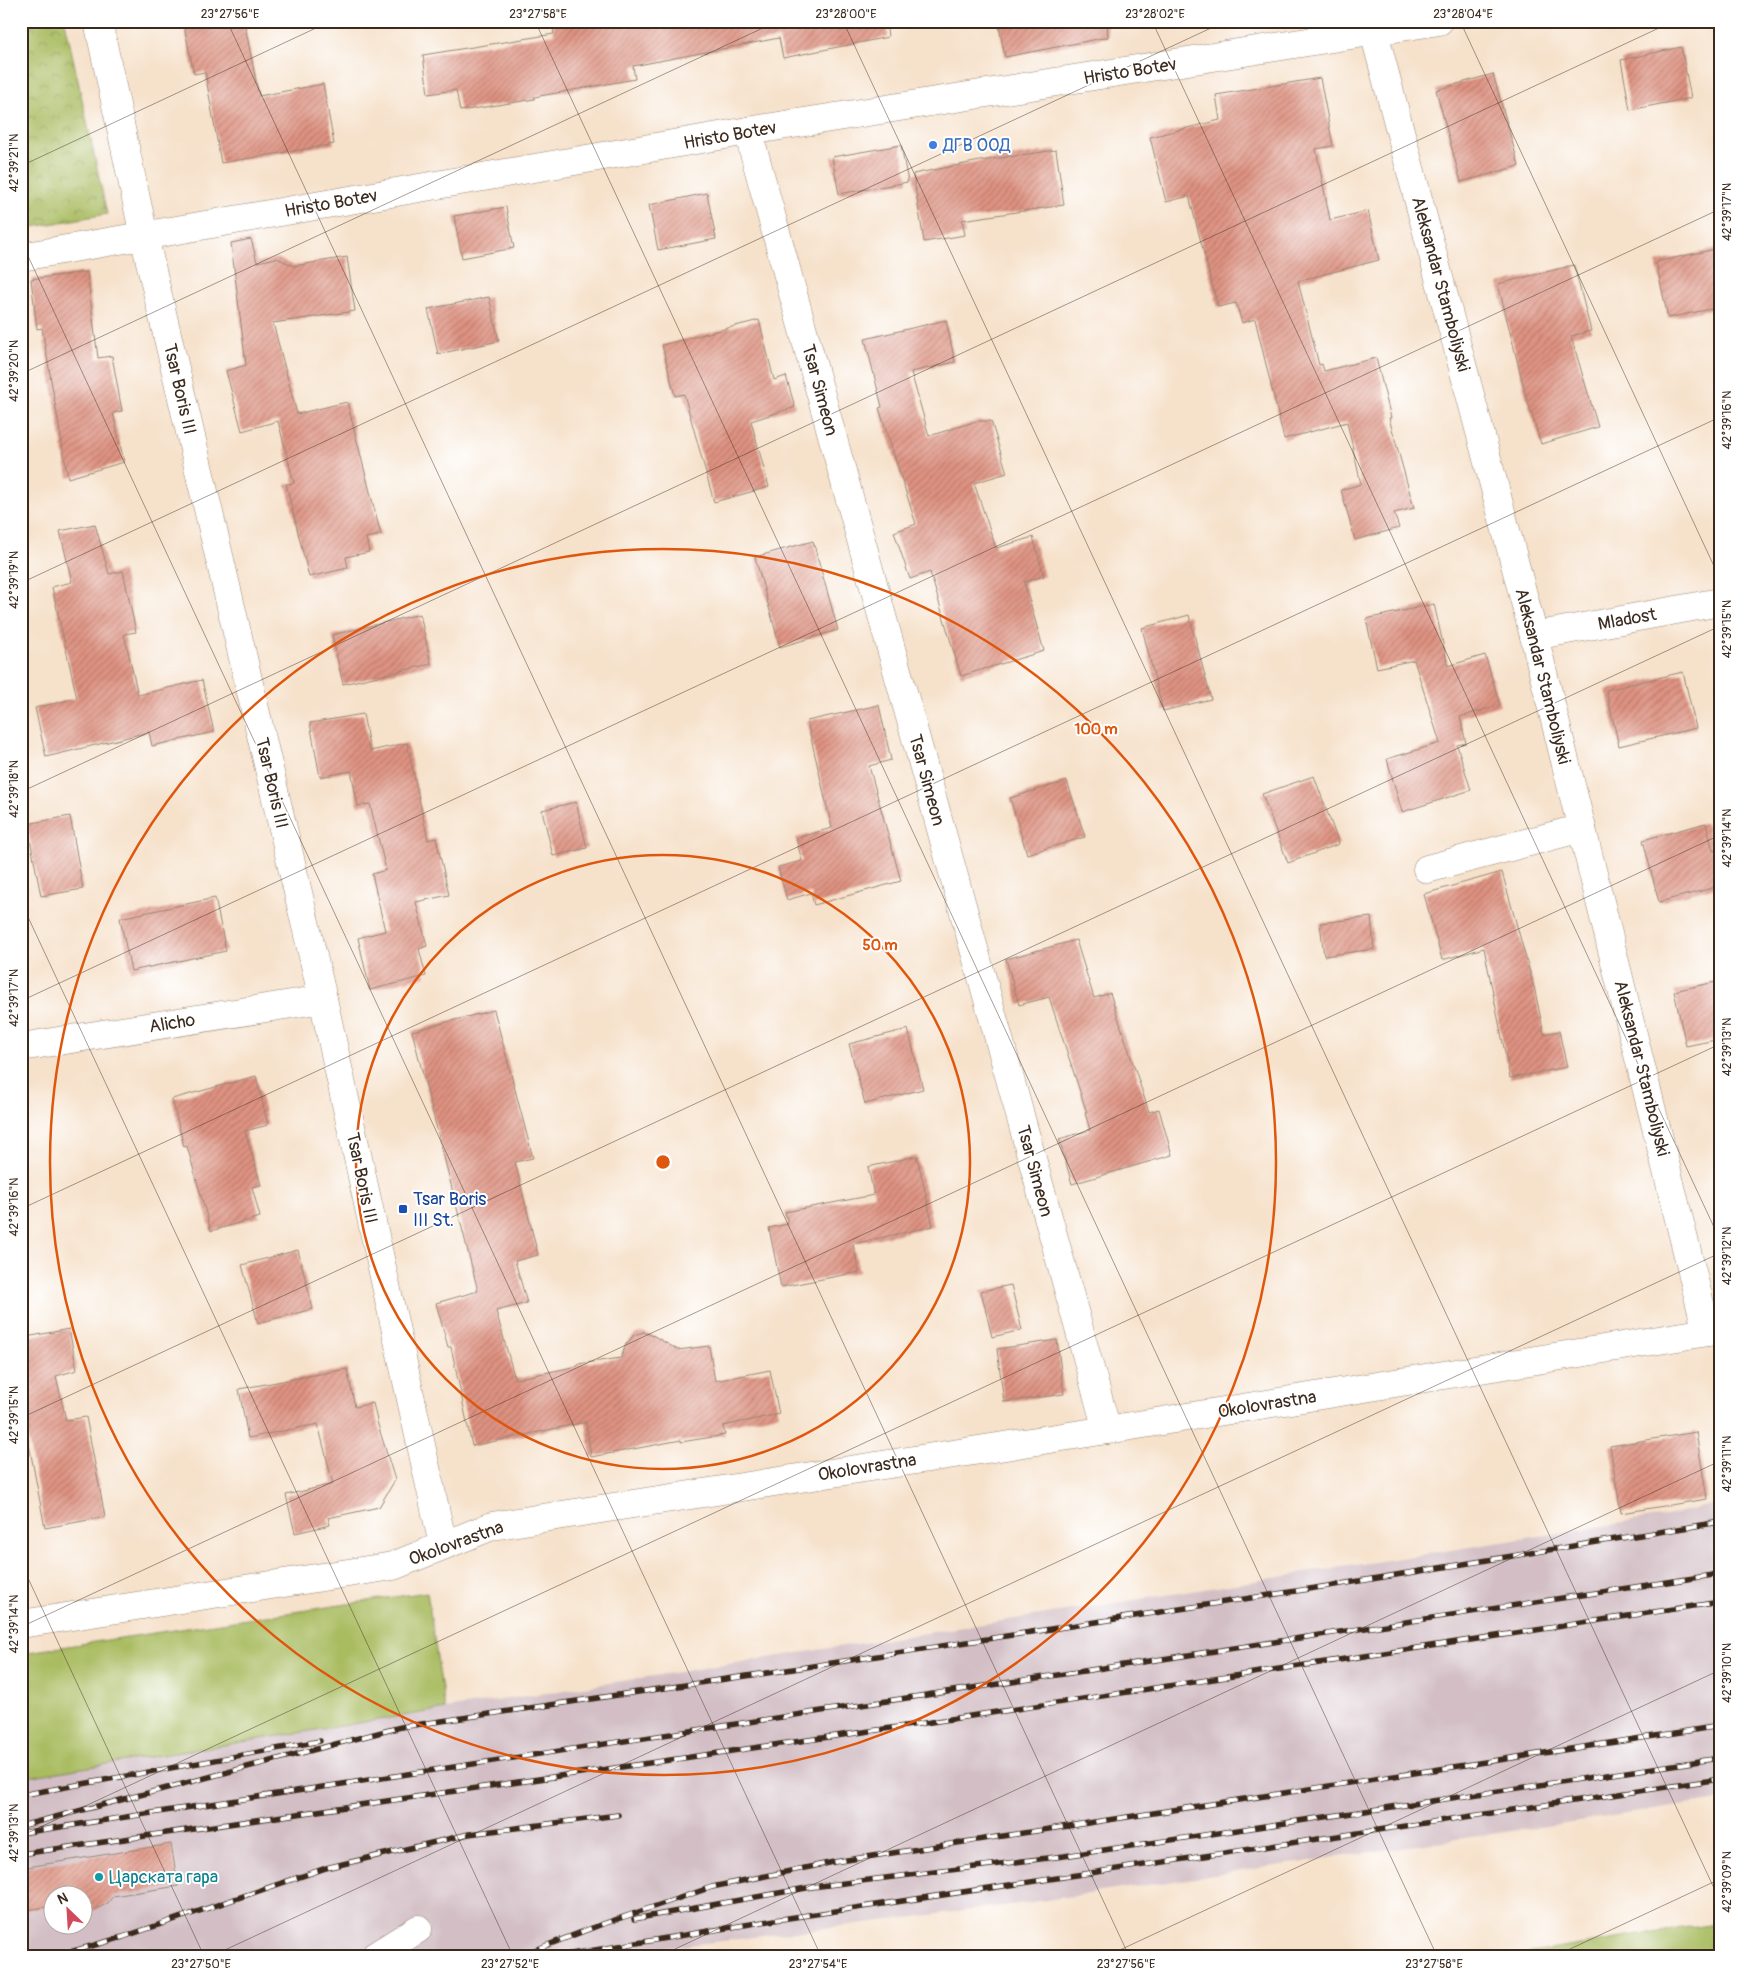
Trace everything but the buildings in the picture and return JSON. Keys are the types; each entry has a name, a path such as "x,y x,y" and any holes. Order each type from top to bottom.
{"street":[{"name":"Tsar Boris III","path":"98,21 144,236 323,999 443,1545"},
{"name":"Hristo Botev","path":"21,257 748,131 1373,27 1440,21"},
{"name":"Aleksandar Stamboliyski","path":"1373,27 1534,636 1582,828 1714,1331"},
{"name":"Tsar Simeon","path":"748,131 1106,1430"},
{"name":"Mladost","path":"1534,636 1720,602"},
{"path":"1427,869 1582,828"},
{"name":"Alicho","path":"21,1047 323,999"},
{"name":"Okolovrastna","path":"21,1624 393,1566 492,1526 1106,1430 1714,1331"},
{"path":"375,1956 418,1929"}],"shaded area":[{"path":"1720,1503 1720,1800 1033,1902 642,1951 629,1956 21,1956 21,1911 42,1908 42,1934 92,1934 92,1909 108,1903 113,1896 178,1886 171,1844 21,1868 21,1778 1666,1516"}],"green space":[{"path":"21,21 65,21 107,214 21,229"},
{"path":"427,1592 445,1709 21,1778 21,1653"},
{"path":"1720,1922 1720,1956 1513,1956"}],"railway":[{"path":"21,1826 401,1727 774,1672 1341,1584 1720,1522"},
{"path":"21,1833 1720,1574"},
{"path":"21,1854 905,1726 1720,1602"},
{"path":"519,1956 600,1925 712,1887 834,1862 1720,1726"},
{"path":"27,1794 320,1741"},
{"path":"634,1919 812,1887 1064,1856 1720,1758"},
{"path":"559,1956 775,1920 1720,1779"},
{"path":"56,1956 123,1937 326,1868 469,1834 618,1815"}],"place":[{"name":"ДГВ ООД","path":"933,145"},
{"name":"Tsar Boris III St.","path":"403,1209"},
{"name":"Царската гара","path":"99,1877"}]}
